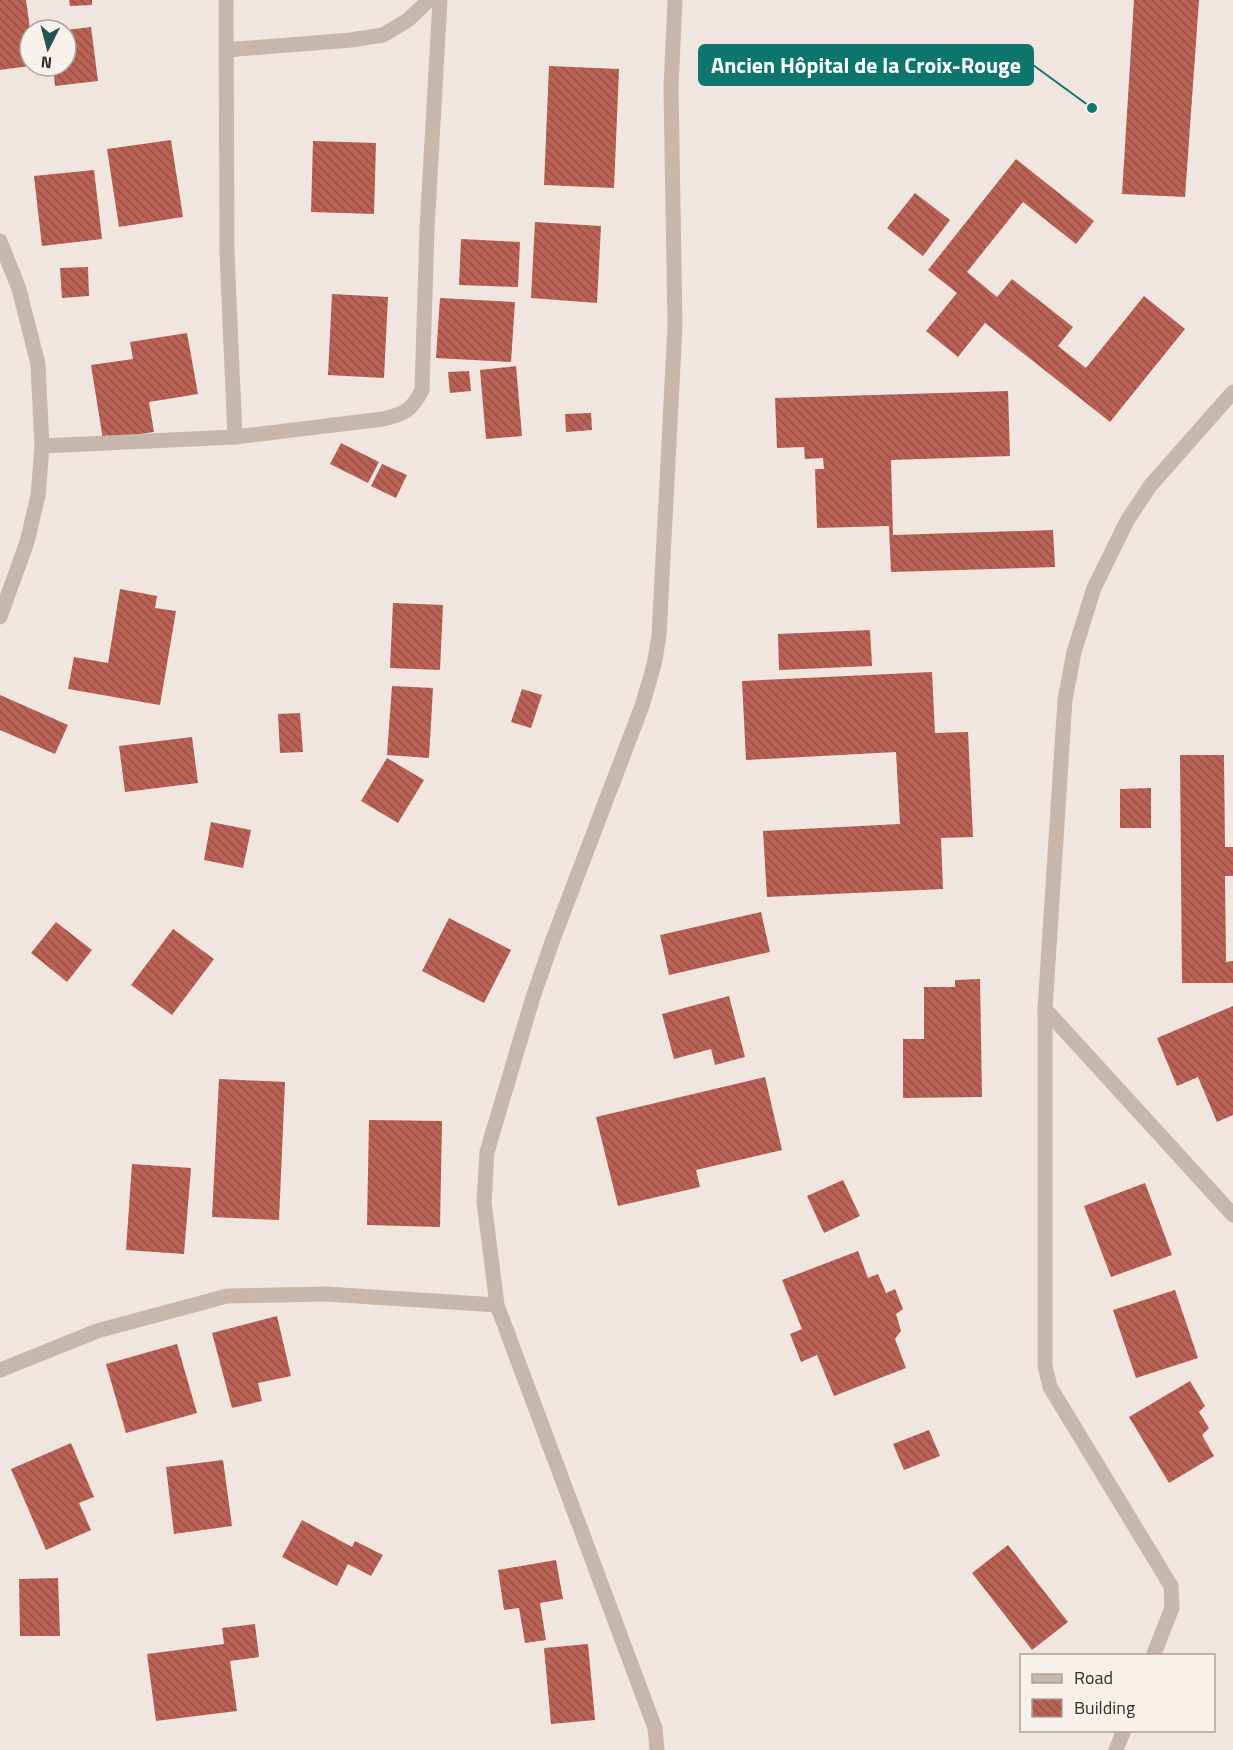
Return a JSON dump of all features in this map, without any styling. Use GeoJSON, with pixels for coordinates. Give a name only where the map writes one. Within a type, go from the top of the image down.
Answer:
{"type":"FeatureCollection","features":[{"type":"Feature","properties":{"kind":"street"},"geometry":{"type":"LineString","coordinates":[[226,0],[227,253],[235,437]]}},
{"type":"Feature","properties":{"kind":"street"},"geometry":{"type":"LineString","coordinates":[[226,50],[351,40],[383,35],[408,20],[429,0]]}},
{"type":"Feature","properties":{"kind":"street"},"geometry":{"type":"LineString","coordinates":[[42,446],[235,437],[383,419],[402,415],[416,403],[422,390],[427,229],[440,0]]}},
{"type":"Feature","properties":{"kind":"street"},"geometry":{"type":"LineString","coordinates":[[657,1750],[655,1728],[497,1305],[484,1202],[487,1152],[544,964],[642,706],[654,665],[659,636],[675,326],[670,88],[675,0]]}},
{"type":"Feature","properties":{"kind":"street"},"geometry":{"type":"LineString","coordinates":[[0,241],[19,289],[38,364],[42,446],[38,496],[27,542],[0,617]]}},
{"type":"Feature","properties":{"kind":"street"},"geometry":{"type":"LineString","coordinates":[[1154,1654],[1172,1608],[1171,1586],[1050,1387],[1045,1365],[1045,1009],[1065,700],[1074,652],[1094,588],[1127,521],[1149,486],[1233,392]]}},
{"type":"Feature","properties":{"kind":"street"},"geometry":{"type":"LineString","coordinates":[[1045,1009],[1233,1215]]}},
{"type":"Feature","properties":{"kind":"street"},"geometry":{"type":"LineString","coordinates":[[0,1370],[97,1331],[227,1296],[326,1294],[497,1305]]}},
{"type":"Feature","properties":{"kind":"street"},"geometry":{"type":"LineString","coordinates":[[1116,1750],[1124,1732]]}},
{"type":"Feature","properties":{"kind":"building"},"geometry":{"type":"Polygon","coordinates":[[[0,0],[26,0],[28,18],[18,18],[18,68],[0,70],[0,0]]]}},
{"type":"Feature","properties":{"kind":"building"},"geometry":{"type":"Polygon","coordinates":[[[69,0],[92,0],[92,5],[70,6],[69,0]]]}},
{"type":"Feature","properties":{"kind":"building"},"geometry":{"type":"Polygon","coordinates":[[[1134,0],[1199,0],[1185,197],[1122,194],[1134,0]]]}},
{"type":"Feature","properties":{"kind":"building"},"geometry":{"type":"Polygon","coordinates":[[[91,27],[98,81],[55,86],[54,78],[78,78],[78,29],[91,27]]]}},
{"type":"Feature","properties":{"kind":"building"},"geometry":{"type":"Polygon","coordinates":[[[549,66],[619,69],[614,188],[544,185],[549,66]]]}},
{"type":"Feature","properties":{"kind":"building"},"geometry":{"type":"Polygon","coordinates":[[[171,140],[183,217],[119,227],[107,149],[171,140]]]}},
{"type":"Feature","properties":{"kind":"building"},"geometry":{"type":"Polygon","coordinates":[[[313,141],[376,143],[374,214],[311,212],[313,141]]]}},
{"type":"Feature","properties":{"kind":"building"},"geometry":{"type":"Polygon","coordinates":[[[1016,159],[1094,221],[1076,244],[1023,202],[967,272],[997,297],[1012,279],[1073,327],[1058,346],[1086,368],[1144,296],[1185,329],[1110,422],[985,323],[958,357],[926,331],[957,293],[928,270],[1016,159]]]}},
{"type":"Feature","properties":{"kind":"building"},"geometry":{"type":"Polygon","coordinates":[[[94,170],[102,239],[42,246],[34,176],[94,170]]]}},
{"type":"Feature","properties":{"kind":"building"},"geometry":{"type":"Polygon","coordinates":[[[915,193],[950,220],[923,256],[887,228],[915,193]]]}},
{"type":"Feature","properties":{"kind":"building"},"geometry":{"type":"Polygon","coordinates":[[[535,222],[601,226],[597,303],[531,298],[535,222]]]}},
{"type":"Feature","properties":{"kind":"building"},"geometry":{"type":"Polygon","coordinates":[[[461,239],[520,242],[518,287],[459,285],[461,239]]]}},
{"type":"Feature","properties":{"kind":"building"},"geometry":{"type":"Polygon","coordinates":[[[88,267],[89,296],[62,298],[60,268],[88,267]]]}},
{"type":"Feature","properties":{"kind":"building"},"geometry":{"type":"Polygon","coordinates":[[[332,294],[388,297],[384,378],[328,375],[332,294]]]}},
{"type":"Feature","properties":{"kind":"building"},"geometry":{"type":"Polygon","coordinates":[[[440,298],[515,302],[511,362],[436,358],[440,298]]]}},
{"type":"Feature","properties":{"kind":"building"},"geometry":{"type":"Polygon","coordinates":[[[187,333],[198,394],[149,402],[154,432],[103,440],[91,365],[133,359],[130,342],[187,333]]]}},
{"type":"Feature","properties":{"kind":"building"},"geometry":{"type":"Polygon","coordinates":[[[516,366],[522,436],[486,439],[480,370],[516,366]]]}},
{"type":"Feature","properties":{"kind":"building"},"geometry":{"type":"Polygon","coordinates":[[[469,371],[471,391],[450,393],[448,372],[469,371]]]}},
{"type":"Feature","properties":{"kind":"building"},"geometry":{"type":"Polygon","coordinates":[[[1008,391],[1010,456],[891,460],[893,535],[1053,530],[1055,567],[891,572],[889,526],[817,528],[815,469],[824,469],[823,458],[805,459],[804,447],[777,448],[775,398],[1008,391]]]}},
{"type":"Feature","properties":{"kind":"building"},"geometry":{"type":"Polygon","coordinates":[[[591,413],[592,430],[566,432],[565,414],[591,413]]]}},
{"type":"Feature","properties":{"kind":"building"},"geometry":{"type":"Polygon","coordinates":[[[341,443],[379,462],[368,483],[330,464],[341,443]]]}},
{"type":"Feature","properties":{"kind":"building"},"geometry":{"type":"Polygon","coordinates":[[[382,464],[407,475],[396,498],[371,486],[382,464]]]}},
{"type":"Feature","properties":{"kind":"building"},"geometry":{"type":"Polygon","coordinates":[[[120,589],[157,596],[155,608],[176,611],[160,705],[68,689],[74,657],[108,663],[120,589]]]}},
{"type":"Feature","properties":{"kind":"building"},"geometry":{"type":"Polygon","coordinates":[[[393,603],[443,605],[440,670],[390,668],[393,603]]]}},
{"type":"Feature","properties":{"kind":"building"},"geometry":{"type":"Polygon","coordinates":[[[870,630],[872,666],[779,670],[778,634],[870,630]]]}},
{"type":"Feature","properties":{"kind":"building"},"geometry":{"type":"Polygon","coordinates":[[[932,672],[935,733],[968,732],[973,837],[941,838],[943,889],[767,897],[763,831],[900,824],[896,752],[746,760],[742,681],[932,672]]]}},
{"type":"Feature","properties":{"kind":"building"},"geometry":{"type":"Polygon","coordinates":[[[392,686],[433,688],[429,758],[387,755],[392,686]]]}},
{"type":"Feature","properties":{"kind":"building"},"geometry":{"type":"Polygon","coordinates":[[[522,689],[542,695],[531,728],[511,722],[522,689]]]}},
{"type":"Feature","properties":{"kind":"building"},"geometry":{"type":"Polygon","coordinates":[[[0,695],[68,725],[55,754],[0,730],[0,695]]]}},
{"type":"Feature","properties":{"kind":"building"},"geometry":{"type":"Polygon","coordinates":[[[300,713],[303,752],[280,753],[278,714],[300,713]]]}},
{"type":"Feature","properties":{"kind":"building"},"geometry":{"type":"Polygon","coordinates":[[[192,737],[198,783],[125,792],[119,746],[192,737]]]}},
{"type":"Feature","properties":{"kind":"building"},"geometry":{"type":"Polygon","coordinates":[[[1180,755],[1224,755],[1225,847],[1233,847],[1233,876],[1225,876],[1226,962],[1233,961],[1233,983],[1182,983],[1180,755]]]}},
{"type":"Feature","properties":{"kind":"building"},"geometry":{"type":"Polygon","coordinates":[[[387,758],[424,780],[398,823],[361,801],[387,758]]]}},
{"type":"Feature","properties":{"kind":"building"},"geometry":{"type":"Polygon","coordinates":[[[1151,788],[1151,828],[1120,828],[1120,789],[1151,788]]]}},
{"type":"Feature","properties":{"kind":"building"},"geometry":{"type":"Polygon","coordinates":[[[211,822],[251,830],[243,868],[204,860],[211,822]]]}},
{"type":"Feature","properties":{"kind":"building"},"geometry":{"type":"Polygon","coordinates":[[[761,912],[770,952],[669,975],[660,935],[761,912]]]}},
{"type":"Feature","properties":{"kind":"building"},"geometry":{"type":"Polygon","coordinates":[[[449,918],[511,950],[484,1003],[422,971],[449,918]]]}},
{"type":"Feature","properties":{"kind":"building"},"geometry":{"type":"Polygon","coordinates":[[[56,922],[92,950],[67,982],[31,953],[56,922]]]}},
{"type":"Feature","properties":{"kind":"building"},"geometry":{"type":"Polygon","coordinates":[[[173,929],[214,959],[172,1015],[131,985],[173,929]]]}},
{"type":"Feature","properties":{"kind":"building"},"geometry":{"type":"Polygon","coordinates":[[[980,979],[982,1097],[903,1098],[903,1039],[924,1039],[924,987],[955,987],[955,980],[980,979]]]}},
{"type":"Feature","properties":{"kind":"building"},"geometry":{"type":"Polygon","coordinates":[[[729,996],[745,1057],[715,1065],[711,1049],[674,1059],[662,1014],[729,996]]]}},
{"type":"Feature","properties":{"kind":"building"},"geometry":{"type":"Polygon","coordinates":[[[1233,1006],[1233,1115],[1217,1122],[1198,1077],[1177,1086],[1157,1038],[1233,1006]]]}},
{"type":"Feature","properties":{"kind":"building"},"geometry":{"type":"Polygon","coordinates":[[[765,1077],[782,1150],[696,1170],[700,1187],[618,1206],[596,1117],[765,1077]]]}},
{"type":"Feature","properties":{"kind":"building"},"geometry":{"type":"Polygon","coordinates":[[[219,1079],[285,1082],[279,1220],[212,1217],[219,1079]]]}},
{"type":"Feature","properties":{"kind":"building"},"geometry":{"type":"Polygon","coordinates":[[[369,1120],[442,1121],[440,1227],[367,1225],[369,1120]]]}},
{"type":"Feature","properties":{"kind":"building"},"geometry":{"type":"Polygon","coordinates":[[[132,1164],[191,1168],[184,1254],[126,1250],[132,1164]]]}},
{"type":"Feature","properties":{"kind":"building"},"geometry":{"type":"Polygon","coordinates":[[[843,1180],[860,1216],[824,1233],[807,1196],[843,1180]]]}},
{"type":"Feature","properties":{"kind":"building"},"geometry":{"type":"Polygon","coordinates":[[[1145,1183],[1172,1255],[1111,1277],[1084,1206],[1145,1183]]]}},
{"type":"Feature","properties":{"kind":"building"},"geometry":{"type":"Polygon","coordinates":[[[858,1251],[868,1278],[878,1274],[886,1293],[895,1289],[903,1309],[896,1314],[901,1331],[895,1339],[906,1368],[834,1396],[817,1355],[801,1362],[790,1334],[802,1329],[782,1280],[858,1251]]]}},
{"type":"Feature","properties":{"kind":"building"},"geometry":{"type":"Polygon","coordinates":[[[1175,1290],[1198,1358],[1136,1378],[1113,1310],[1175,1290]]]}},
{"type":"Feature","properties":{"kind":"building"},"geometry":{"type":"Polygon","coordinates":[[[277,1316],[291,1376],[258,1383],[262,1401],[232,1408],[212,1333],[277,1316]]]}},
{"type":"Feature","properties":{"kind":"building"},"geometry":{"type":"Polygon","coordinates":[[[177,1344],[197,1413],[126,1433],[106,1364],[177,1344]]]}},
{"type":"Feature","properties":{"kind":"building"},"geometry":{"type":"Polygon","coordinates":[[[1190,1381],[1205,1406],[1199,1412],[1209,1428],[1202,1435],[1214,1456],[1169,1483],[1129,1417],[1190,1381]]]}},
{"type":"Feature","properties":{"kind":"building"},"geometry":{"type":"Polygon","coordinates":[[[929,1430],[940,1456],[904,1470],[893,1444],[929,1430]]]}},
{"type":"Feature","properties":{"kind":"building"},"geometry":{"type":"Polygon","coordinates":[[[71,1443],[94,1497],[79,1503],[91,1530],[46,1550],[11,1469],[71,1443]]]}},
{"type":"Feature","properties":{"kind":"building"},"geometry":{"type":"Polygon","coordinates":[[[223,1460],[232,1526],[174,1534],[166,1467],[223,1460]]]}},
{"type":"Feature","properties":{"kind":"building"},"geometry":{"type":"Polygon","coordinates":[[[302,1520],[352,1547],[355,1541],[383,1555],[371,1576],[348,1564],[337,1586],[282,1557],[302,1520]]]}},
{"type":"Feature","properties":{"kind":"building"},"geometry":{"type":"Polygon","coordinates":[[[1008,1545],[1068,1622],[1032,1650],[972,1573],[1008,1545]]]}},
{"type":"Feature","properties":{"kind":"building"},"geometry":{"type":"Polygon","coordinates":[[[556,1560],[563,1599],[540,1603],[546,1640],[525,1643],[519,1608],[504,1610],[498,1570],[556,1560]]]}},
{"type":"Feature","properties":{"kind":"building"},"geometry":{"type":"Polygon","coordinates":[[[58,1578],[60,1636],[20,1636],[19,1579],[58,1578]]]}},
{"type":"Feature","properties":{"kind":"building"},"geometry":{"type":"Polygon","coordinates":[[[255,1624],[259,1657],[230,1661],[237,1711],[156,1721],[147,1654],[224,1644],[222,1628],[255,1624]]]}},
{"type":"Feature","properties":{"kind":"building"},"geometry":{"type":"Polygon","coordinates":[[[588,1644],[595,1720],[551,1724],[544,1648],[588,1644]]]}},
{"type":"Feature","properties":{"kind":"place","name":"Ancien Hôpital de la Croix-Rouge"},"geometry":{"type":"Point","coordinates":[1092,108]}}]}
